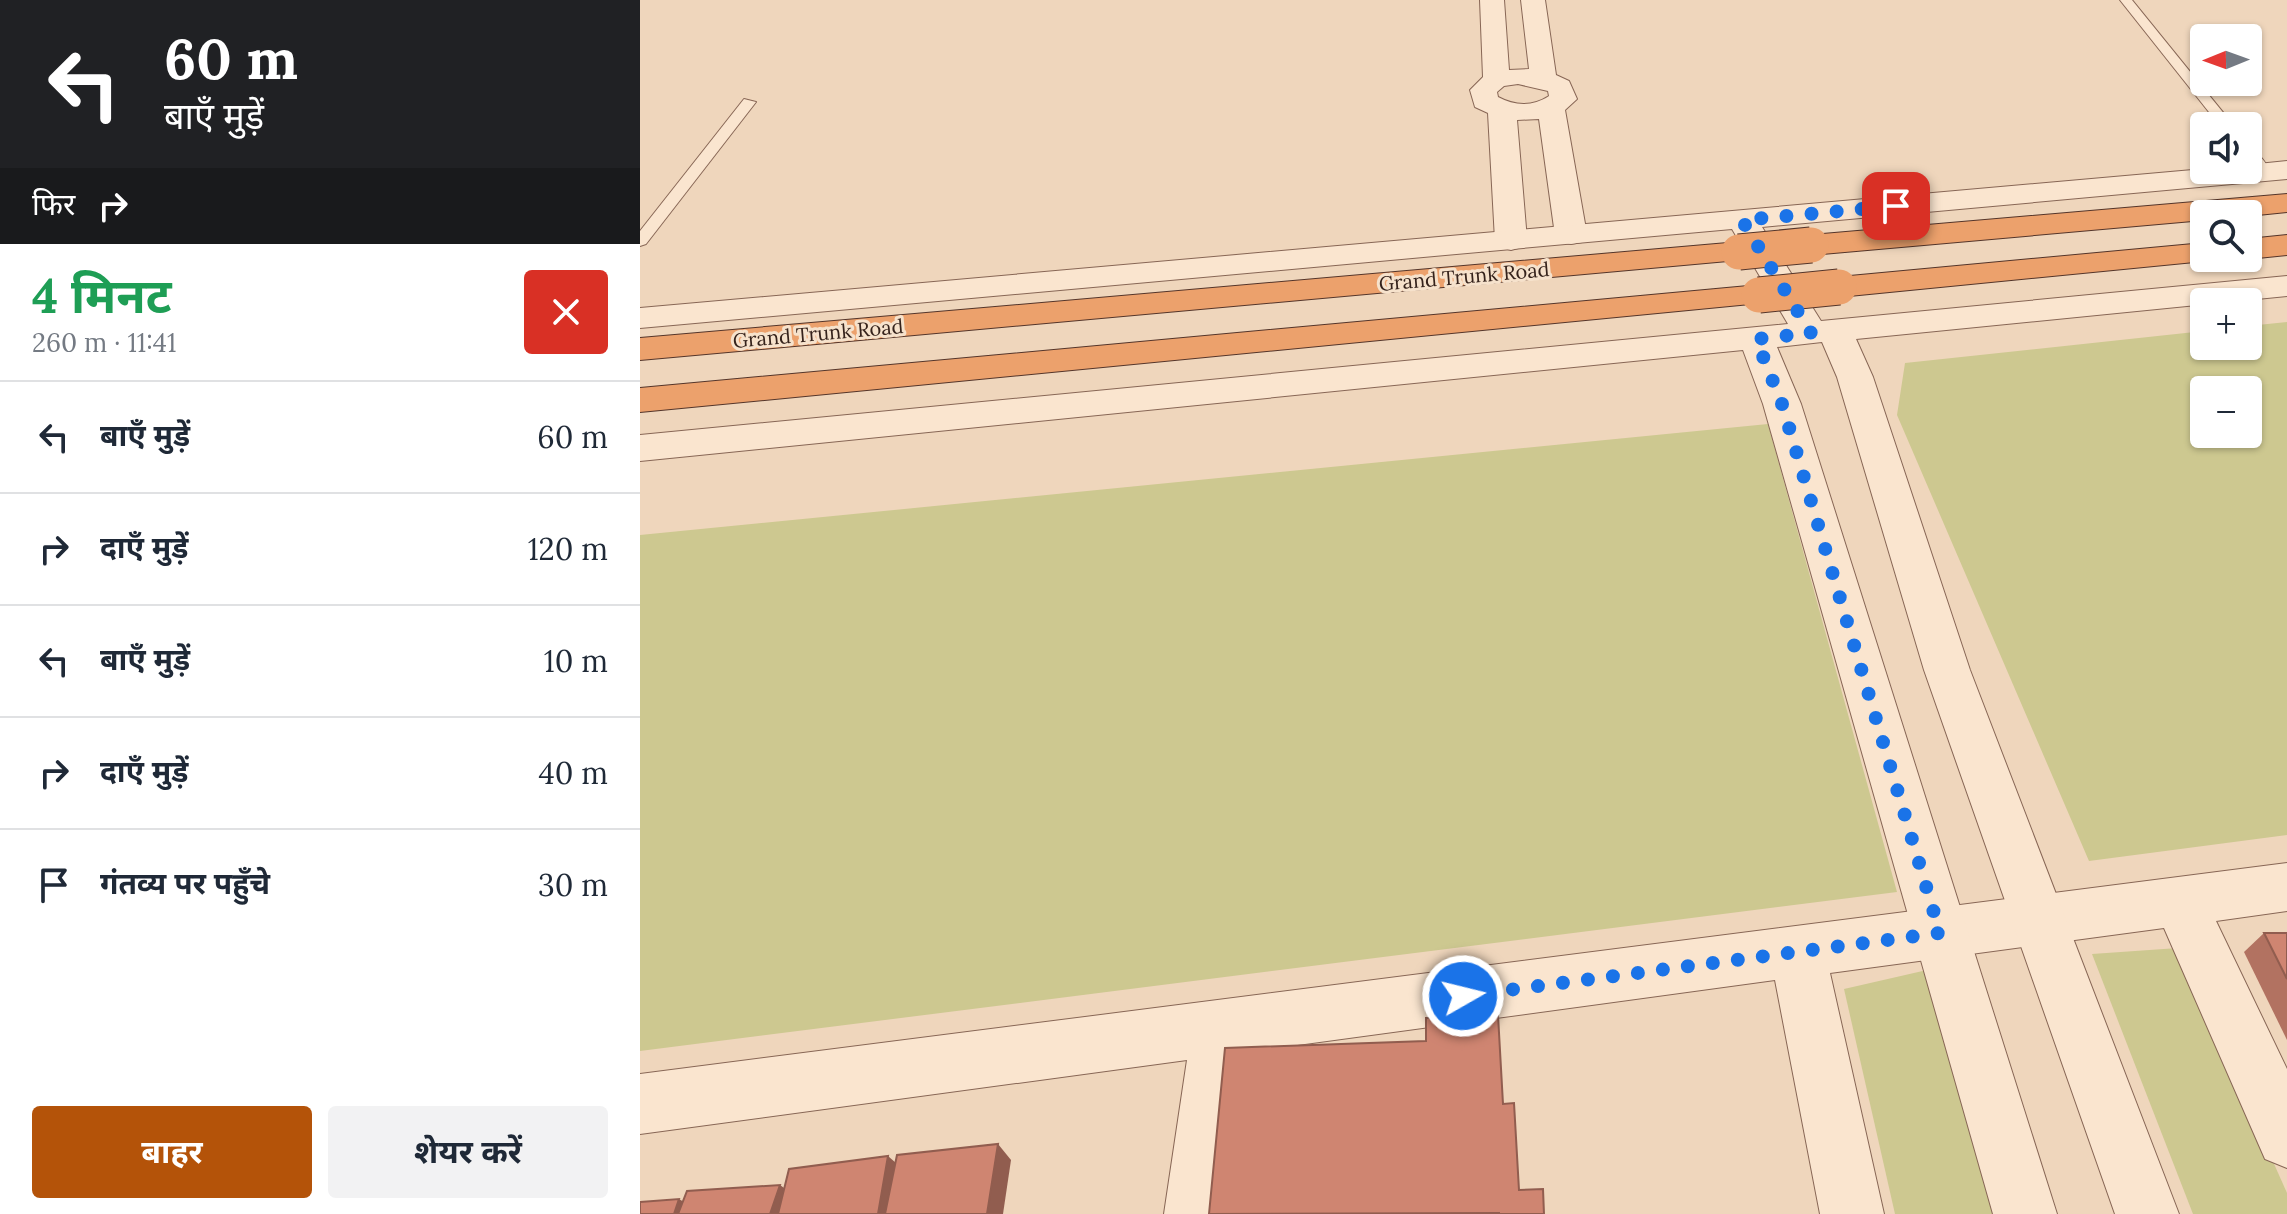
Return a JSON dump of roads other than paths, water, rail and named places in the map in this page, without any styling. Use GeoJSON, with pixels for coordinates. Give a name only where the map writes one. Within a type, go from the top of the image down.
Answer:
{"type":"FeatureCollection","features":[{"type":"Feature","properties":{"kind":"highway","name":"Grand Trunk Road"},"geometry":{"type":"LineString","coordinates":[[640,349],[1741,236],[1811,245],[2287,203]]}},
{"type":"Feature","properties":{"kind":"highway"},"geometry":{"type":"LineString","coordinates":[[2262,248],[2287,245]]}},
{"type":"Feature","properties":{"kind":"highway","name":"Grand Trunk Road"},"geometry":{"type":"LineString","coordinates":[[640,400],[1758,317],[1828,317],[2190,255]]}},
{"type":"Feature","properties":{"kind":"street"},"geometry":{"type":"LineString","coordinates":[[1492,0],[1496,80]]}},
{"type":"Feature","properties":{"kind":"street"},"geometry":{"type":"LineString","coordinates":[[1533,0],[1543,79]]}},
{"type":"Feature","properties":{"kind":"street"},"geometry":{"type":"LineString","coordinates":[[1518,76],[1543,79],[1560,87],[1563,99],[1551,109],[1527,113],[1502,111],[1485,101],[1483,90],[1496,80],[1518,76]]}},
{"type":"Feature","properties":{"kind":"street"},"geometry":{"type":"LineString","coordinates":[[1551,109],[1571,235]]}},
{"type":"Feature","properties":{"kind":"street"},"geometry":{"type":"LineString","coordinates":[[1502,111],[1511,240]]}},
{"type":"Feature","properties":{"kind":"street"},"geometry":{"type":"LineString","coordinates":[[640,318],[1571,235],[1741,236],[2266,165]]}},
{"type":"Feature","properties":{"kind":"street"},"geometry":{"type":"LineString","coordinates":[[1741,236],[1828,317],[1855,377],[1947,670],[2147,1214]]}},
{"type":"Feature","properties":{"kind":"street"},"geometry":{"type":"LineString","coordinates":[[640,448],[1684,346],[1758,317],[1828,317],[1898,325],[2287,286]]}},
{"type":"Feature","properties":{"kind":"street"},"geometry":{"type":"LineString","coordinates":[[1758,317],[2025,1214]]}},
{"type":"Feature","properties":{"kind":"street"},"geometry":{"type":"LineString","coordinates":[[1855,377],[1870,348],[1898,325]]}},
{"type":"Feature","properties":{"kind":"street"},"geometry":{"type":"LineString","coordinates":[[1684,346],[1720,358],[1742,370],[1782,404]]}},
{"type":"Feature","properties":{"kind":"street"},"geometry":{"type":"LineString","coordinates":[[640,1104],[2287,887]]}},
{"type":"Feature","properties":{"kind":"street"},"geometry":{"type":"LineString","coordinates":[[2180,902],[2287,1137]]}},
{"type":"Feature","properties":{"kind":"street"},"geometry":{"type":"LineString","coordinates":[[1797,952],[1852,1214]]}},
{"type":"Feature","properties":{"kind":"street"},"geometry":{"type":"LineString","coordinates":[[1196,1214],[1221,1028]]}},
{"type":"Feature","properties":{"kind":"lane"},"geometry":{"type":"LineString","coordinates":[[2126,0],[2216,112]]}},
{"type":"Feature","properties":{"kind":"lane"},"geometry":{"type":"LineString","coordinates":[[640,241],[749,102]]}}]}
